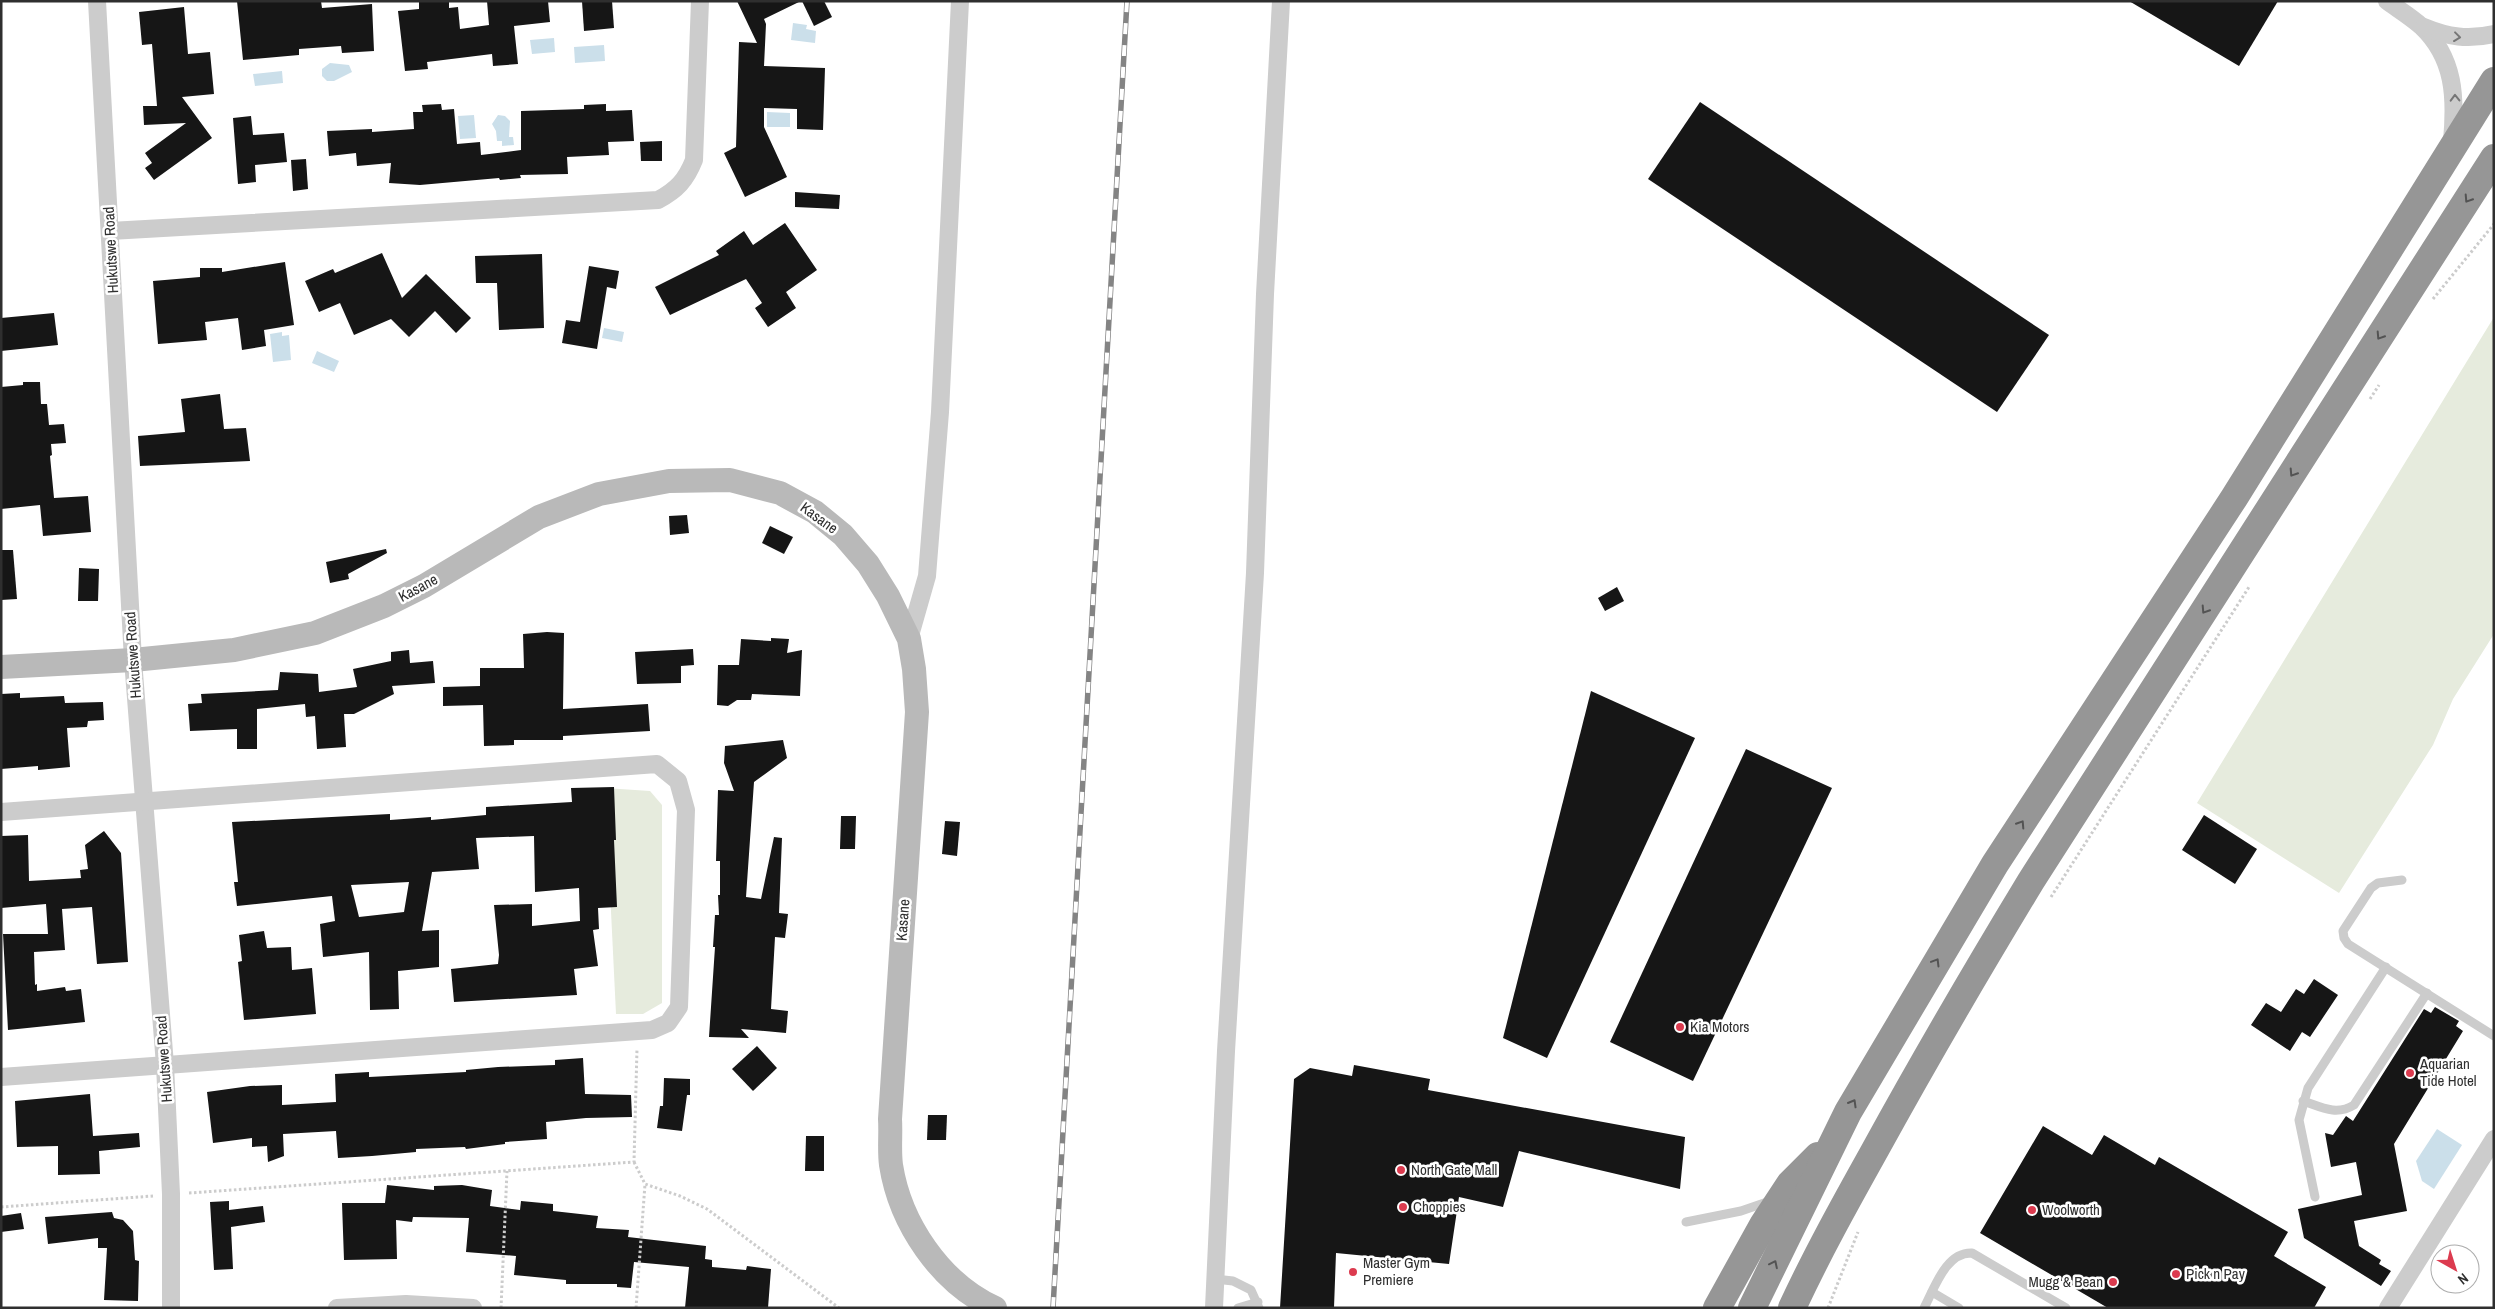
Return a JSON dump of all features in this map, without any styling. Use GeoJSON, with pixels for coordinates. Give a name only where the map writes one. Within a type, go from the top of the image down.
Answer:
{"type":"FeatureCollection","features":[{"type":"Feature","properties":{"kind":"highway"},"geometry":{"type":"LineString","coordinates":[[1752,1308],[1848,1112],[1995,864],[2234,498],[2494,81]]}},
{"type":"Feature","properties":{"kind":"highway"},"geometry":{"type":"LineString","coordinates":[[1792,1308],[1815,1258],[1958,1002],[2031,881],[2494,158]]}},
{"type":"Feature","properties":{"kind":"highway"},"geometry":{"type":"LineString","coordinates":[[1717,1308],[1763,1225],[1790,1184],[1835,1139]]}},
{"type":"Feature","properties":{"kind":"highway"},"geometry":{"type":"LineString","coordinates":[[1804,1308],[1815,1258]]}},
{"type":"Feature","properties":{"kind":"street","name":"Hukutswe Road"},"geometry":{"type":"LineString","coordinates":[[97,1],[133,660],[165,1065],[171,1194],[171,1308]]}},
{"type":"Feature","properties":{"kind":"street"},"geometry":{"type":"LineString","coordinates":[[110,231],[658,200],[673,192],[686,179],[694,160],[700,1]]}},
{"type":"Feature","properties":{"kind":"street"},"geometry":{"type":"LineString","coordinates":[[909,639],[927,576],[940,412],[960,1]]}},
{"type":"Feature","properties":{"kind":"street"},"geometry":{"type":"LineString","coordinates":[[1214,1308],[1226,1051],[1255,573],[1265,294],[1281,1]]}},
{"type":"Feature","properties":{"kind":"street"},"geometry":{"type":"LineString","coordinates":[[2387,1],[2421,26],[2437,44],[2448,66],[2454,89],[2452,147]]}},
{"type":"Feature","properties":{"kind":"street"},"geometry":{"type":"LineString","coordinates":[[2421,26],[2444,35],[2469,38],[2494,34]]}},
{"type":"Feature","properties":{"kind":"street","name":"Kasane"},"geometry":{"type":"LineString","coordinates":[[1,667],[133,660],[234,650],[315,632],[384,606],[424,586],[538,517],[600,494],[669,481],[730,480],[780,492],[815,512],[843,535],[868,564],[888,596],[909,639],[914,669],[916,712],[890,1119],[891,1164],[899,1195],[910,1222],[927,1251],[946,1274],[965,1290],[995,1308]]}},
{"type":"Feature","properties":{"kind":"street"},"geometry":{"type":"LineString","coordinates":[[1,812],[144,800],[657,764],[678,781],[686,810],[680,1007],[668,1023],[652,1030],[1,1077]]}},
{"type":"Feature","properties":{"kind":"street"},"geometry":{"type":"LineString","coordinates":[[2388,1308],[2494,1139]]}},
{"type":"Feature","properties":{"kind":"street"},"geometry":{"type":"LineString","coordinates":[[337,1308],[406,1304],[473,1308]]}},
{"type":"Feature","properties":{"kind":"lane"},"geometry":{"type":"LineString","coordinates":[[2402,880],[2378,883],[2371,888],[2343,931],[2344,938],[2348,944],[2494,1036]]}},
{"type":"Feature","properties":{"kind":"lane"},"geometry":{"type":"LineString","coordinates":[[2315,1197],[2299,1120],[2303,1101],[2308,1088],[2386,967]]}},
{"type":"Feature","properties":{"kind":"lane"},"geometry":{"type":"LineString","coordinates":[[2303,1101],[2337,1112],[2354,1105],[2427,993]]}},
{"type":"Feature","properties":{"kind":"lane"},"geometry":{"type":"LineString","coordinates":[[1686,1222],[1741,1211],[1782,1197]]}},
{"type":"Feature","properties":{"kind":"lane"},"geometry":{"type":"LineString","coordinates":[[1924,1308],[1951,1259],[1962,1252],[1972,1253],[2066,1308]]}},
{"type":"Feature","properties":{"kind":"lane"},"geometry":{"type":"LineString","coordinates":[[1215,1280],[1233,1281],[1252,1290],[1258,1305],[1238,1308]]}},
{"type":"Feature","properties":{"kind":"lane"},"geometry":{"type":"LineString","coordinates":[[1932,1292],[1959,1308]]}},
{"type":"Feature","properties":{"kind":"path"},"geometry":{"type":"LineString","coordinates":[[2430,304],[2494,224]]}},
{"type":"Feature","properties":{"kind":"path"},"geometry":{"type":"LineString","coordinates":[[2368,401],[2384,377]]}},
{"type":"Feature","properties":{"kind":"path"},"geometry":{"type":"LineString","coordinates":[[2048,901],[2251,584]]}},
{"type":"Feature","properties":{"kind":"path"},"geometry":{"type":"LineString","coordinates":[[636,1308],[645,1184],[634,1162],[637,1031]]}},
{"type":"Feature","properties":{"kind":"path"},"geometry":{"type":"LineString","coordinates":[[1,1208],[171,1194],[634,1162]]}},
{"type":"Feature","properties":{"kind":"path"},"geometry":{"type":"LineString","coordinates":[[501,1308],[507,1171]]}},
{"type":"Feature","properties":{"kind":"path"},"geometry":{"type":"LineString","coordinates":[[645,1184],[680,1196],[707,1209],[839,1308]]}},
{"type":"Feature","properties":{"kind":"path"},"geometry":{"type":"LineString","coordinates":[[1828,1308],[1859,1230]]}},
{"type":"Feature","properties":{"kind":"shaded area"},"geometry":{"type":"Polygon","coordinates":[[[2494,317],[2494,634],[2453,699],[2433,745],[2339,893],[2197,803],[2494,317]]]}},
{"type":"Feature","properties":{"kind":"shaded area"},"geometry":{"type":"Polygon","coordinates":[[[605,788],[650,791],[662,805],[662,1003],[643,1014],[616,1014],[605,788]]]}},
{"type":"Feature","properties":{"kind":"water"},"geometry":{"type":"Polygon","coordinates":[[[793,23],[807,25],[806,29],[816,31],[815,43],[791,40],[793,23]]]}},
{"type":"Feature","properties":{"kind":"water"},"geometry":{"type":"Polygon","coordinates":[[[554,38],[555,52],[532,54],[530,40],[554,38]]]}},
{"type":"Feature","properties":{"kind":"water"},"geometry":{"type":"Polygon","coordinates":[[[604,45],[605,61],[575,63],[574,47],[604,45]]]}},
{"type":"Feature","properties":{"kind":"water"},"geometry":{"type":"Polygon","coordinates":[[[330,63],[349,65],[352,72],[334,81],[327,81],[322,76],[322,69],[330,63]]]}},
{"type":"Feature","properties":{"kind":"water"},"geometry":{"type":"Polygon","coordinates":[[[282,71],[283,83],[255,86],[253,74],[282,71]]]}},
{"type":"Feature","properties":{"kind":"water"},"geometry":{"type":"Polygon","coordinates":[[[767,112],[790,113],[790,127],[767,127],[767,112]]]}},
{"type":"Feature","properties":{"kind":"water"},"geometry":{"type":"Polygon","coordinates":[[[474,115],[476,138],[460,139],[458,116],[474,115]]]}},
{"type":"Feature","properties":{"kind":"water"},"geometry":{"type":"Polygon","coordinates":[[[498,115],[505,116],[510,121],[509,137],[513,137],[514,145],[502,146],[502,141],[497,141],[496,131],[492,124],[498,115]]]}},
{"type":"Feature","properties":{"kind":"water"},"geometry":{"type":"Polygon","coordinates":[[[604,328],[624,332],[622,342],[602,338],[604,328]]]}},
{"type":"Feature","properties":{"kind":"water"},"geometry":{"type":"Polygon","coordinates":[[[282,332],[282,336],[289,335],[291,360],[273,362],[270,334],[282,332]]]}},
{"type":"Feature","properties":{"kind":"water"},"geometry":{"type":"Polygon","coordinates":[[[317,351],[339,361],[334,372],[312,363],[317,351]]]}},
{"type":"Feature","properties":{"kind":"water"},"geometry":{"type":"Polygon","coordinates":[[[2437,1129],[2462,1145],[2434,1189],[2422,1181],[2416,1161],[2437,1129]]]}},
{"type":"Feature","properties":{"kind":"building"},"geometry":{"type":"Polygon","coordinates":[[[237,1],[321,1],[322,8],[372,4],[374,51],[342,53],[341,46],[299,49],[299,55],[243,60],[237,1]]]}},
{"type":"Feature","properties":{"kind":"building"},"geometry":{"type":"Polygon","coordinates":[[[419,1],[449,1],[449,8],[458,7],[460,29],[489,25],[487,1],[548,1],[550,22],[514,26],[518,64],[493,66],[492,54],[427,62],[428,69],[405,71],[398,11],[419,9],[419,1]]]}},
{"type":"Feature","properties":{"kind":"building"},"geometry":{"type":"Polygon","coordinates":[[[582,1],[612,1],[614,28],[584,31],[582,1]]]}},
{"type":"Feature","properties":{"kind":"building"},"geometry":{"type":"Polygon","coordinates":[[[737,1],[801,1],[764,19],[766,24],[764,66],[825,68],[823,130],[797,129],[797,109],[764,108],[764,127],[787,177],[745,197],[724,153],[736,147],[739,42],[757,43],[737,1]]]}},
{"type":"Feature","properties":{"kind":"building"},"geometry":{"type":"Polygon","coordinates":[[[802,1],[824,1],[832,17],[814,26],[802,1]]]}},
{"type":"Feature","properties":{"kind":"building"},"geometry":{"type":"Polygon","coordinates":[[[2129,1],[2278,1],[2239,66],[2129,1]]]}},
{"type":"Feature","properties":{"kind":"building"},"geometry":{"type":"Polygon","coordinates":[[[184,7],[188,54],[210,52],[214,94],[182,97],[212,138],[154,180],[145,168],[152,163],[145,153],[186,123],[144,125],[143,106],[157,106],[152,44],[142,45],[139,12],[184,7]]]}},
{"type":"Feature","properties":{"kind":"building"},"geometry":{"type":"Polygon","coordinates":[[[1700,102],[2049,335],[1997,412],[1648,179],[1700,102]]]}},
{"type":"Feature","properties":{"kind":"building"},"geometry":{"type":"Polygon","coordinates":[[[441,104],[442,110],[454,109],[457,144],[480,142],[481,155],[521,150],[521,111],[584,109],[584,105],[606,104],[606,111],[632,110],[634,141],[608,142],[609,155],[567,157],[568,174],[520,175],[521,178],[500,180],[499,178],[420,185],[389,183],[391,163],[357,166],[356,153],[329,156],[327,131],[372,129],[372,132],[414,129],[413,112],[423,112],[422,105],[441,104]]]}},
{"type":"Feature","properties":{"kind":"building"},"geometry":{"type":"Polygon","coordinates":[[[251,116],[253,135],[284,133],[287,162],[255,165],[256,182],[238,184],[233,118],[251,116]]]}},
{"type":"Feature","properties":{"kind":"building"},"geometry":{"type":"Polygon","coordinates":[[[662,141],[662,161],[641,161],[640,142],[662,141]]]}},
{"type":"Feature","properties":{"kind":"building"},"geometry":{"type":"Polygon","coordinates":[[[306,159],[308,189],[293,191],[291,160],[306,159]]]}},
{"type":"Feature","properties":{"kind":"building"},"geometry":{"type":"Polygon","coordinates":[[[795,192],[840,195],[839,209],[795,207],[795,192]]]}},
{"type":"Feature","properties":{"kind":"building"},"geometry":{"type":"Polygon","coordinates":[[[785,223],[817,270],[786,292],[796,308],[768,327],[755,308],[762,303],[746,279],[670,315],[655,287],[719,255],[716,251],[744,231],[753,245],[785,223]]]}},
{"type":"Feature","properties":{"kind":"building"},"geometry":{"type":"Polygon","coordinates":[[[382,253],[402,298],[426,274],[471,318],[456,333],[435,311],[409,337],[391,319],[354,335],[340,303],[319,312],[305,281],[333,269],[335,273],[382,253]]]}},
{"type":"Feature","properties":{"kind":"building"},"geometry":{"type":"Polygon","coordinates":[[[542,254],[544,328],[499,330],[497,283],[476,283],[475,256],[542,254]]]}},
{"type":"Feature","properties":{"kind":"building"},"geometry":{"type":"Polygon","coordinates":[[[285,262],[294,325],[264,330],[266,346],[242,350],[238,318],[205,322],[207,340],[158,344],[153,281],[200,277],[200,268],[222,268],[222,272],[285,262]]]}},
{"type":"Feature","properties":{"kind":"building"},"geometry":{"type":"Polygon","coordinates":[[[589,266],[619,271],[616,289],[607,287],[597,349],[562,343],[566,320],[580,322],[589,266]]]}},
{"type":"Feature","properties":{"kind":"building"},"geometry":{"type":"Polygon","coordinates":[[[54,313],[58,345],[1,351],[1,318],[54,313]]]}},
{"type":"Feature","properties":{"kind":"building"},"geometry":{"type":"Polygon","coordinates":[[[23,382],[40,382],[41,404],[47,404],[49,425],[64,424],[66,443],[51,444],[52,455],[50,456],[54,498],[88,496],[91,532],[43,536],[40,505],[1,509],[1,387],[23,385],[23,382]]]}},
{"type":"Feature","properties":{"kind":"building"},"geometry":{"type":"Polygon","coordinates":[[[220,394],[224,429],[246,428],[250,461],[140,466],[138,436],[185,432],[181,399],[220,394]]]}},
{"type":"Feature","properties":{"kind":"building"},"geometry":{"type":"Polygon","coordinates":[[[687,515],[689,533],[670,535],[669,516],[687,515]]]}},
{"type":"Feature","properties":{"kind":"building"},"geometry":{"type":"Polygon","coordinates":[[[770,526],[793,537],[784,554],[762,543],[770,526]]]}},
{"type":"Feature","properties":{"kind":"building"},"geometry":{"type":"Polygon","coordinates":[[[386,549],[387,553],[348,574],[349,579],[330,583],[326,562],[386,549]]]}},
{"type":"Feature","properties":{"kind":"building"},"geometry":{"type":"Polygon","coordinates":[[[1,550],[13,550],[17,599],[1,600],[1,550]]]}},
{"type":"Feature","properties":{"kind":"building"},"geometry":{"type":"Polygon","coordinates":[[[79,568],[99,569],[98,601],[78,601],[79,568]]]}},
{"type":"Feature","properties":{"kind":"building"},"geometry":{"type":"Polygon","coordinates":[[[1617,587],[1624,601],[1605,611],[1598,598],[1617,587]]]}},
{"type":"Feature","properties":{"kind":"building"},"geometry":{"type":"Polygon","coordinates":[[[564,633],[563,709],[648,704],[650,731],[563,736],[563,740],[514,740],[514,745],[484,746],[483,705],[443,706],[443,687],[480,686],[480,668],[524,668],[523,634],[564,633]]]}},
{"type":"Feature","properties":{"kind":"building"},"geometry":{"type":"Polygon","coordinates":[[[771,638],[789,639],[787,653],[802,650],[800,696],[752,694],[751,700],[737,700],[728,706],[717,705],[718,665],[739,665],[741,639],[771,641],[771,638]]]}},
{"type":"Feature","properties":{"kind":"building"},"geometry":{"type":"Polygon","coordinates":[[[693,649],[694,665],[681,666],[681,683],[637,684],[635,652],[693,649]]]}},
{"type":"Feature","properties":{"kind":"building"},"geometry":{"type":"Polygon","coordinates":[[[409,650],[410,663],[433,661],[435,683],[392,686],[394,694],[354,714],[344,714],[346,747],[317,749],[315,716],[306,717],[305,704],[257,709],[257,749],[237,749],[237,729],[190,731],[188,704],[202,703],[201,694],[278,690],[280,672],[318,674],[319,692],[357,687],[353,669],[391,661],[391,652],[409,650]]]}},
{"type":"Feature","properties":{"kind":"building"},"geometry":{"type":"Polygon","coordinates":[[[1591,691],[1695,738],[1547,1058],[1503,1038],[1591,691]]]}},
{"type":"Feature","properties":{"kind":"building"},"geometry":{"type":"Polygon","coordinates":[[[20,693],[20,698],[64,696],[65,703],[103,702],[104,720],[88,721],[87,727],[67,728],[70,767],[38,770],[38,766],[1,769],[1,694],[20,693]]]}},
{"type":"Feature","properties":{"kind":"building"},"geometry":{"type":"Polygon","coordinates":[[[783,740],[787,758],[754,782],[746,897],[761,899],[774,837],[782,838],[779,913],[788,914],[785,938],[775,937],[771,1009],[788,1011],[786,1033],[741,1029],[749,1038],[709,1037],[715,947],[713,947],[715,915],[719,915],[718,895],[720,895],[720,861],[716,861],[718,790],[734,791],[724,763],[725,746],[783,740]]]}},
{"type":"Feature","properties":{"kind":"building"},"geometry":{"type":"Polygon","coordinates":[[[1746,749],[1832,788],[1693,1081],[1610,1042],[1746,749]]]}},
{"type":"Feature","properties":{"kind":"building"},"geometry":{"type":"Polygon","coordinates":[[[614,787],[616,840],[614,840],[617,907],[598,908],[599,929],[593,930],[598,966],[574,969],[577,995],[454,1002],[451,969],[498,964],[499,955],[494,905],[532,904],[532,926],[580,921],[579,888],[535,892],[534,836],[476,838],[479,869],[432,872],[422,931],[439,930],[439,967],[398,971],[399,1009],[370,1010],[369,952],[323,957],[320,924],[335,921],[332,896],[237,906],[234,882],[238,882],[232,822],[390,814],[390,820],[431,817],[431,820],[486,815],[486,807],[572,802],[571,788],[614,787]],[[409,882],[351,885],[359,917],[404,912],[409,882]]]}},
{"type":"Feature","properties":{"kind":"building"},"geometry":{"type":"Polygon","coordinates":[[[2204,815],[2257,849],[2235,884],[2182,850],[2204,815]]]}},
{"type":"Feature","properties":{"kind":"building"},"geometry":{"type":"Polygon","coordinates":[[[841,816],[856,816],[855,849],[840,849],[841,816]]]}},
{"type":"Feature","properties":{"kind":"building"},"geometry":{"type":"Polygon","coordinates":[[[945,821],[960,822],[957,856],[942,854],[945,821]]]}},
{"type":"Feature","properties":{"kind":"building"},"geometry":{"type":"Polygon","coordinates":[[[104,831],[121,853],[128,962],[97,964],[92,907],[62,909],[65,950],[34,952],[35,985],[37,984],[37,991],[65,987],[66,991],[81,989],[85,1022],[8,1030],[3,934],[48,934],[46,904],[1,908],[1,836],[28,835],[29,881],[81,878],[80,870],[88,869],[85,845],[104,831]]]}},
{"type":"Feature","properties":{"kind":"building"},"geometry":{"type":"Polygon","coordinates":[[[264,931],[267,948],[291,947],[292,970],[312,968],[316,1014],[244,1020],[238,962],[242,961],[239,935],[264,931]]]}},
{"type":"Feature","properties":{"kind":"building"},"geometry":{"type":"Polygon","coordinates":[[[2314,979],[2338,995],[2310,1037],[2302,1032],[2290,1051],[2251,1025],[2266,1003],[2281,1012],[2296,989],[2304,994],[2314,979]]]}},
{"type":"Feature","properties":{"kind":"building","name":"Aquarian Tide Hotel"},"geometry":{"type":"Polygon","coordinates":[[[2435,1007],[2459,1021],[2456,1026],[2463,1031],[2394,1144],[2407,1211],[2354,1221],[2359,1246],[2381,1260],[2379,1264],[2391,1271],[2381,1286],[2304,1238],[2298,1209],[2362,1195],[2356,1162],[2331,1167],[2325,1133],[2333,1135],[2346,1116],[2353,1121],[2424,1009],[2431,1013],[2435,1007]]]}},
{"type":"Feature","properties":{"kind":"building"},"geometry":{"type":"Polygon","coordinates":[[[757,1046],[777,1068],[753,1091],[732,1069],[757,1046]]]}},
{"type":"Feature","properties":{"kind":"building"},"geometry":{"type":"Polygon","coordinates":[[[583,1058],[585,1094],[631,1095],[632,1117],[586,1118],[546,1122],[547,1139],[505,1142],[505,1144],[466,1149],[465,1147],[416,1149],[416,1152],[372,1156],[338,1158],[336,1131],[283,1134],[284,1156],[268,1162],[267,1146],[252,1147],[252,1138],[213,1143],[207,1092],[250,1086],[282,1085],[282,1105],[336,1102],[335,1074],[369,1072],[369,1077],[466,1072],[466,1070],[498,1067],[555,1065],[555,1060],[583,1058]]]}},
{"type":"Feature","properties":{"kind":"building","name":"North Gate Mall"},"geometry":{"type":"Polygon","coordinates":[[[1354,1065],[1430,1079],[1428,1090],[1685,1137],[1680,1189],[1519,1151],[1503,1207],[1459,1197],[1449,1264],[1336,1253],[1334,1308],[1280,1308],[1294,1079],[1310,1068],[1352,1076],[1354,1065]]]}},
{"type":"Feature","properties":{"kind":"building"},"geometry":{"type":"Polygon","coordinates":[[[664,1078],[690,1079],[690,1095],[687,1095],[682,1131],[657,1128],[660,1106],[663,1106],[664,1078]]]}},
{"type":"Feature","properties":{"kind":"building"},"geometry":{"type":"Polygon","coordinates":[[[90,1094],[93,1136],[139,1133],[140,1147],[99,1151],[100,1174],[58,1175],[58,1146],[17,1147],[15,1101],[90,1094]]]}},
{"type":"Feature","properties":{"kind":"building"},"geometry":{"type":"Polygon","coordinates":[[[928,1115],[947,1115],[946,1140],[927,1140],[928,1115]]]}},
{"type":"Feature","properties":{"kind":"building"},"geometry":{"type":"Polygon","coordinates":[[[2043,1126],[2092,1155],[2104,1135],[2155,1165],[2159,1157],[2288,1232],[2274,1256],[2326,1287],[2314,1308],[2108,1308],[1980,1233],[2043,1126]]]}},
{"type":"Feature","properties":{"kind":"building"},"geometry":{"type":"Polygon","coordinates":[[[806,1136],[824,1136],[824,1171],[805,1171],[806,1136]]]}},
{"type":"Feature","properties":{"kind":"building"},"geometry":{"type":"Polygon","coordinates":[[[387,1185],[434,1190],[434,1186],[462,1185],[492,1190],[490,1206],[520,1210],[521,1201],[553,1204],[553,1211],[598,1216],[596,1228],[629,1230],[628,1237],[706,1246],[705,1259],[712,1260],[712,1267],[746,1270],[747,1266],[771,1269],[768,1308],[685,1308],[689,1267],[634,1262],[631,1288],[617,1287],[617,1284],[566,1284],[566,1280],[514,1275],[516,1256],[466,1252],[469,1218],[413,1217],[412,1222],[396,1220],[397,1259],[344,1260],[342,1203],[385,1203],[387,1185]]]}},
{"type":"Feature","properties":{"kind":"building"},"geometry":{"type":"Polygon","coordinates":[[[229,1201],[229,1210],[263,1206],[265,1222],[231,1227],[233,1269],[214,1270],[210,1202],[229,1201]]]}},
{"type":"Feature","properties":{"kind":"building"},"geometry":{"type":"Polygon","coordinates":[[[112,1212],[114,1218],[123,1220],[133,1231],[135,1260],[139,1261],[138,1301],[104,1300],[107,1248],[98,1248],[98,1238],[48,1244],[45,1217],[112,1212]]]}},
{"type":"Feature","properties":{"kind":"building"},"geometry":{"type":"Polygon","coordinates":[[[21,1213],[24,1229],[1,1232],[1,1216],[21,1213]]]}},
{"type":"Feature","properties":{"kind":"railway"},"geometry":{"type":"LineString","coordinates":[[1053,1308],[1127,1]]}},
{"type":"Feature","properties":{"kind":"place","name":"Kia Motors"},"geometry":{"type":"Point","coordinates":[1680,1027]}},
{"type":"Feature","properties":{"kind":"place","name":"Aquarian Tide Hotel"},"geometry":{"type":"Point","coordinates":[2410,1073]}},
{"type":"Feature","properties":{"kind":"place","name":"North Gate Mall"},"geometry":{"type":"Point","coordinates":[1401,1170]}},
{"type":"Feature","properties":{"kind":"place","name":"Choppies"},"geometry":{"type":"Point","coordinates":[1403,1207]}},
{"type":"Feature","properties":{"kind":"place","name":"Woolworth"},"geometry":{"type":"Point","coordinates":[2032,1210]}},
{"type":"Feature","properties":{"kind":"place","name":"Master Gym Premiere"},"geometry":{"type":"Point","coordinates":[1353,1272]}},
{"type":"Feature","properties":{"kind":"place","name":"Pick n Pay"},"geometry":{"type":"Point","coordinates":[2176,1274]}},
{"type":"Feature","properties":{"kind":"place","name":"Mugg & Bean"},"geometry":{"type":"Point","coordinates":[2113,1282]}}]}
